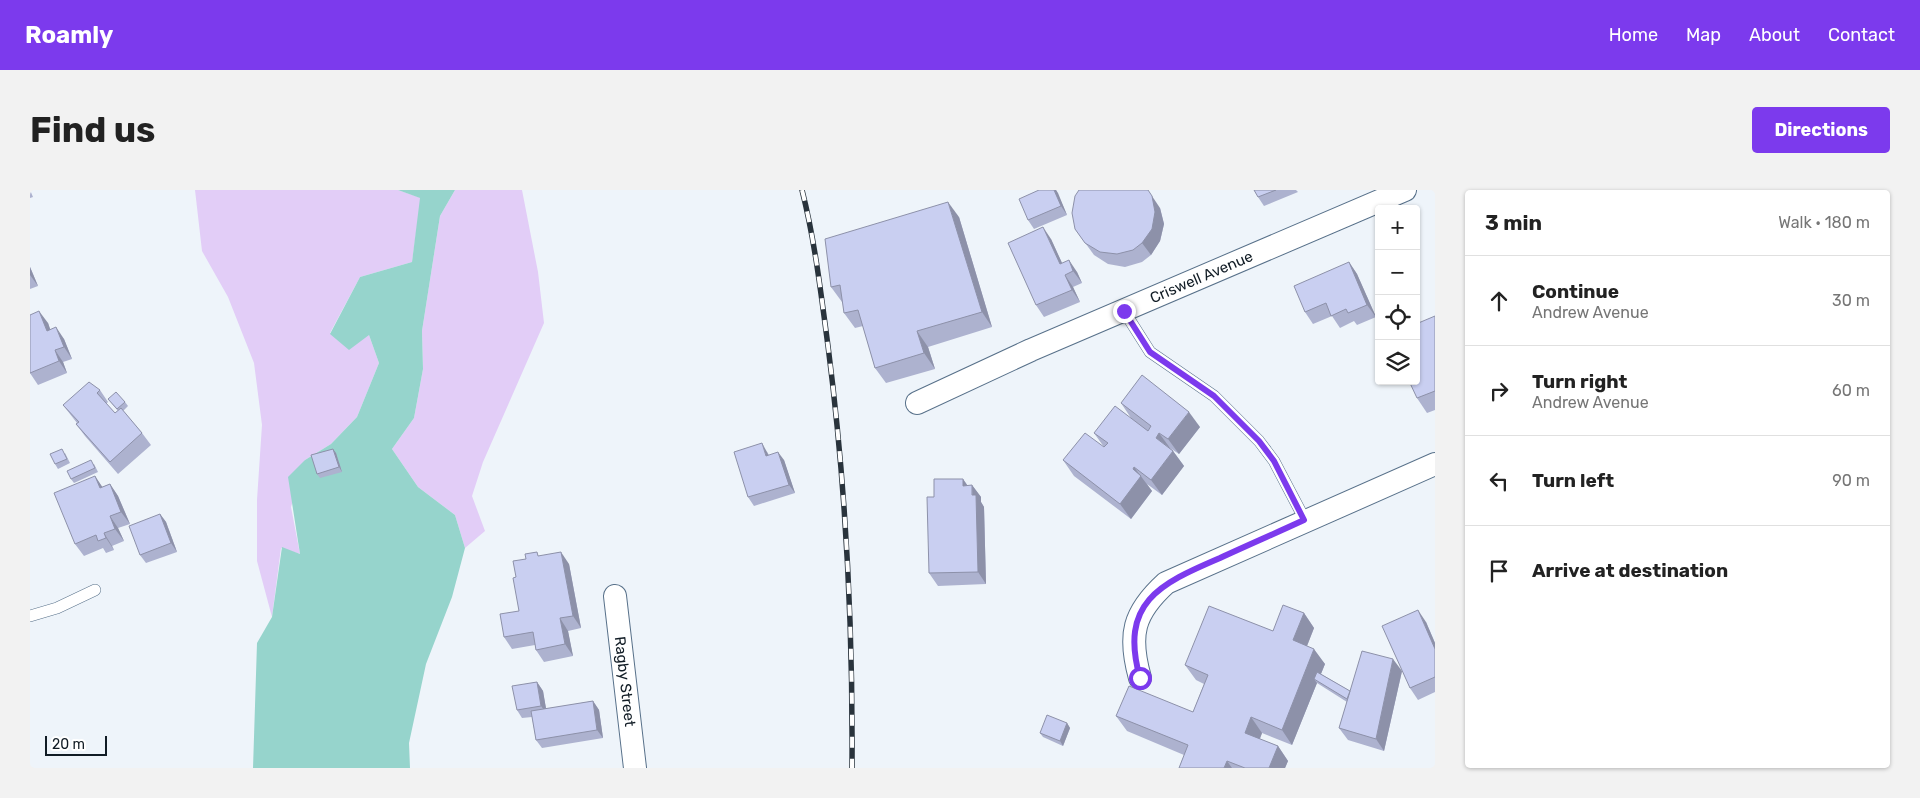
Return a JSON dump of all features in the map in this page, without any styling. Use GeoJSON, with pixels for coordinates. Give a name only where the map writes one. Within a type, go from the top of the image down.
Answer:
{"type":"FeatureCollection","features":[{"type":"Feature","properties":{"kind":"street","name":"Criswell Avenue"},"geometry":{"type":"LineString","coordinates":[[917,403],[1031,350],[1405,190]]}},
{"type":"Feature","properties":{"kind":"street"},"geometry":{"type":"LineString","coordinates":[[1140,678],[1134,650],[1135,630],[1148,600],[1177,576],[1435,464]]}},
{"type":"Feature","properties":{"kind":"street","name":"Ragby Street"},"geometry":{"type":"LineString","coordinates":[[615,596],[635,768]]}},
{"type":"Feature","properties":{"kind":"lane"},"geometry":{"type":"LineString","coordinates":[[1124,311],[1150,352],[1214,396],[1259,441],[1274,461],[1304,520]]}},
{"type":"Feature","properties":{"kind":"lane"},"geometry":{"type":"LineString","coordinates":[[30,616],[57,608],[94,590]]}},
{"type":"Feature","properties":{"kind":"shaded area"},"geometry":{"type":"Polygon","coordinates":[[[195,190],[398,190],[421,198],[412,262],[360,277],[330,333],[369,335],[379,363],[357,417],[331,444],[305,460],[291,507],[300,554],[281,548],[272,617],[257,561],[257,500],[262,425],[254,363],[228,297],[202,251],[195,190]]]}},
{"type":"Feature","properties":{"kind":"shaded area"},"geometry":{"type":"Polygon","coordinates":[[[398,190],[455,190],[440,216],[422,331],[423,369],[414,418],[392,449],[418,487],[455,515],[465,548],[452,597],[426,664],[409,743],[410,768],[253,768],[257,643],[272,617],[282,547],[300,554],[288,477],[305,460],[331,444],[357,417],[379,363],[369,335],[349,350],[330,334],[360,277],[412,262],[420,198],[398,190]]]}},
{"type":"Feature","properties":{"kind":"shaded area"},"geometry":{"type":"Polygon","coordinates":[[[455,190],[522,190],[538,272],[544,323],[483,462],[472,496],[485,531],[465,548],[455,515],[418,487],[392,449],[414,418],[423,369],[422,331],[440,216],[455,190]]]}},
{"type":"Feature","properties":{"kind":"building"},"geometry":{"type":"Polygon","coordinates":[[[1039,190],[1054,190],[1061,206],[1028,220],[1019,199],[1039,190]]]}},
{"type":"Feature","properties":{"kind":"building"},"geometry":{"type":"Polygon","coordinates":[[[1079,190],[1148,190],[1152,196],[1155,212],[1152,229],[1142,243],[1133,250],[1117,254],[1100,252],[1085,243],[1075,229],[1072,213],[1075,196],[1079,190]]]}},
{"type":"Feature","properties":{"kind":"building"},"geometry":{"type":"Polygon","coordinates":[[[1254,190],[1276,190],[1258,197],[1254,190]]]}},
{"type":"Feature","properties":{"kind":"building"},"geometry":{"type":"Polygon","coordinates":[[[948,202],[982,312],[917,331],[924,353],[875,368],[858,310],[844,313],[840,285],[831,287],[825,239],[948,202]]]}},
{"type":"Feature","properties":{"kind":"building"},"geometry":{"type":"Polygon","coordinates":[[[1043,227],[1060,264],[1069,260],[1073,271],[1065,275],[1072,290],[1036,305],[1008,243],[1043,227]]]}},
{"type":"Feature","properties":{"kind":"building"},"geometry":{"type":"Polygon","coordinates":[[[1349,262],[1367,305],[1348,313],[1346,309],[1331,316],[1326,303],[1305,312],[1294,286],[1349,262]]]}},
{"type":"Feature","properties":{"kind":"building"},"geometry":{"type":"Polygon","coordinates":[[[39,311],[47,331],[56,327],[64,347],[55,350],[59,361],[30,373],[30,315],[39,311]]]}},
{"type":"Feature","properties":{"kind":"building"},"geometry":{"type":"Polygon","coordinates":[[[1435,316],[1435,391],[1417,398],[1411,385],[1420,385],[1420,322],[1435,316]]]}},
{"type":"Feature","properties":{"kind":"building"},"geometry":{"type":"Polygon","coordinates":[[[1142,375],[1189,412],[1168,439],[1159,433],[1156,438],[1173,451],[1151,480],[1134,467],[1133,469],[1141,476],[1120,504],[1063,460],[1085,433],[1104,447],[1108,443],[1094,433],[1115,406],[1148,431],[1151,426],[1121,403],[1142,375]]]}},
{"type":"Feature","properties":{"kind":"building"},"geometry":{"type":"Polygon","coordinates":[[[89,382],[100,390],[97,393],[115,413],[121,408],[142,433],[110,462],[76,424],[79,422],[63,405],[89,382]]]}},
{"type":"Feature","properties":{"kind":"building"},"geometry":{"type":"Polygon","coordinates":[[[116,392],[125,402],[117,409],[108,399],[116,392]]]}},
{"type":"Feature","properties":{"kind":"building"},"geometry":{"type":"Polygon","coordinates":[[[762,443],[766,456],[778,452],[789,485],[748,497],[734,452],[762,443]]]}},
{"type":"Feature","properties":{"kind":"building"},"geometry":{"type":"Polygon","coordinates":[[[62,449],[67,459],[55,464],[50,454],[62,449]]]}},
{"type":"Feature","properties":{"kind":"building"},"geometry":{"type":"Polygon","coordinates":[[[333,449],[339,467],[317,474],[311,455],[333,449]]]}},
{"type":"Feature","properties":{"kind":"building"},"geometry":{"type":"Polygon","coordinates":[[[91,460],[95,468],[71,479],[67,471],[91,460]]]}},
{"type":"Feature","properties":{"kind":"building"},"geometry":{"type":"Polygon","coordinates":[[[95,476],[100,488],[110,484],[121,512],[110,516],[115,529],[104,533],[106,538],[98,541],[96,535],[75,544],[54,493],[95,476]]]}},
{"type":"Feature","properties":{"kind":"building"},"geometry":{"type":"Polygon","coordinates":[[[934,479],[963,479],[963,486],[972,485],[972,495],[976,495],[978,572],[929,573],[927,497],[934,497],[934,479]]]}},
{"type":"Feature","properties":{"kind":"building"},"geometry":{"type":"Polygon","coordinates":[[[160,514],[171,543],[140,555],[129,526],[160,514]]]}},
{"type":"Feature","properties":{"kind":"building"},"geometry":{"type":"Polygon","coordinates":[[[537,552],[538,556],[561,552],[573,616],[560,618],[565,644],[536,650],[533,632],[504,637],[500,614],[519,611],[513,578],[516,577],[513,561],[526,559],[525,554],[537,552]]]}},
{"type":"Feature","properties":{"kind":"building"},"geometry":{"type":"Polygon","coordinates":[[[1283,605],[1304,613],[1293,640],[1314,649],[1282,730],[1251,717],[1245,733],[1278,746],[1269,768],[1245,768],[1227,761],[1224,768],[1179,768],[1188,745],[1116,716],[1129,686],[1193,712],[1208,675],[1185,665],[1209,606],[1273,631],[1283,605]]]}},
{"type":"Feature","properties":{"kind":"building"},"geometry":{"type":"Polygon","coordinates":[[[1418,610],[1435,649],[1435,677],[1410,688],[1382,626],[1418,610]]]}},
{"type":"Feature","properties":{"kind":"building"},"geometry":{"type":"Polygon","coordinates":[[[1362,651],[1393,659],[1376,739],[1339,728],[1362,651]]]}},
{"type":"Feature","properties":{"kind":"building"},"geometry":{"type":"Polygon","coordinates":[[[1317,672],[1350,691],[1347,699],[1314,679],[1317,672]]]}},
{"type":"Feature","properties":{"kind":"building"},"geometry":{"type":"Polygon","coordinates":[[[537,682],[541,706],[517,710],[512,686],[537,682]]]}},
{"type":"Feature","properties":{"kind":"building"},"geometry":{"type":"Polygon","coordinates":[[[593,701],[597,730],[536,740],[531,711],[593,701]]]}},
{"type":"Feature","properties":{"kind":"building"},"geometry":{"type":"Polygon","coordinates":[[[1047,715],[1067,723],[1060,741],[1040,733],[1047,715]]]}},
{"type":"Feature","properties":{"kind":"railway"},"geometry":{"type":"LineString","coordinates":[[802,190],[811,229],[828,346],[844,504],[850,609],[852,768]]}},
{"type":"Feature","properties":{"kind":"route"},"geometry":{"type":"LineString","coordinates":[[1124,311],[1150,352],[1214,396],[1259,441],[1274,461],[1304,520],[1177,576],[1166,583],[1148,600],[1143,607],[1135,630],[1135,660],[1140,678]]}}]}
